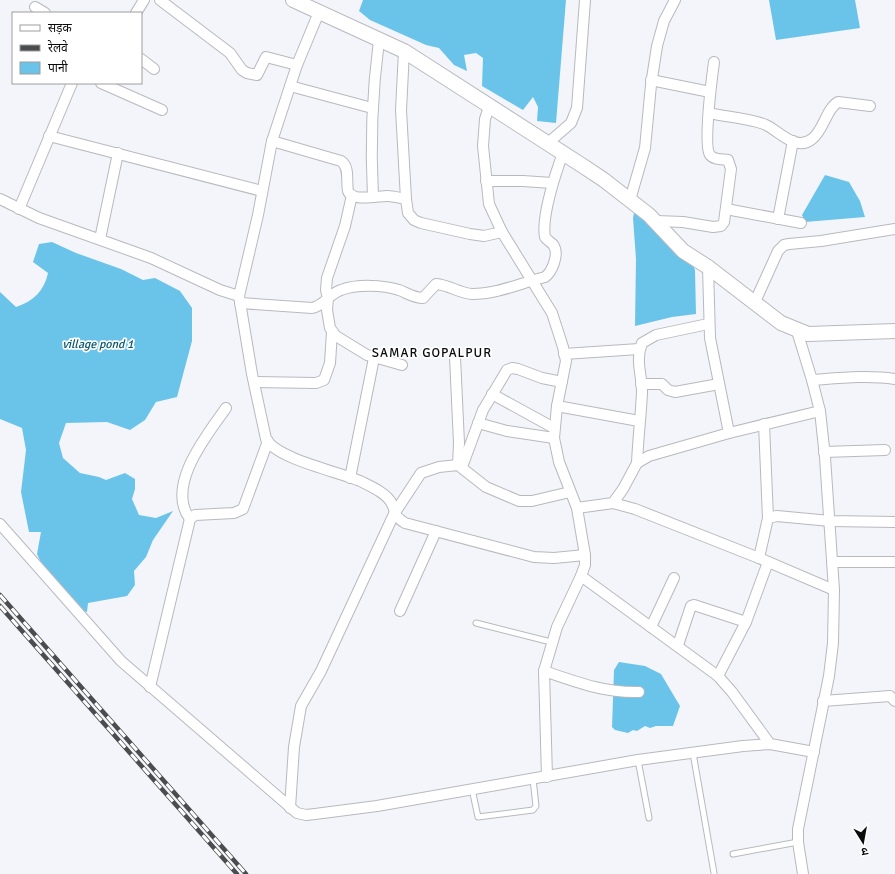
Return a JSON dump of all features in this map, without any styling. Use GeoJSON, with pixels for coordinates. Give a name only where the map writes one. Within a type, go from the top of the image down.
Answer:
{"type":"FeatureCollection","features":[{"type":"Feature","properties":{"kind":"street"},"geometry":{"type":"LineString","coordinates":[[137,12],[144,0]]}},
{"type":"Feature","properties":{"kind":"street"},"geometry":{"type":"LineString","coordinates":[[160,0],[230,53],[242,70],[247,73],[258,74],[266,57],[297,65]]}},
{"type":"Feature","properties":{"kind":"street"},"geometry":{"type":"LineString","coordinates":[[293,0],[404,51],[604,180],[656,221],[683,251],[708,267],[754,304],[781,323],[797,331],[819,334],[895,331]]}},
{"type":"Feature","properties":{"kind":"street"},"geometry":{"type":"LineString","coordinates":[[548,143],[571,123],[577,108],[585,0]]}},
{"type":"Feature","properties":{"kind":"street"},"geometry":{"type":"LineString","coordinates":[[630,200],[645,148],[652,80],[661,29],[675,0]]}},
{"type":"Feature","properties":{"kind":"street"},"geometry":{"type":"LineString","coordinates":[[35,7],[43,12]]}},
{"type":"Feature","properties":{"kind":"street"},"geometry":{"type":"LineString","coordinates":[[319,12],[297,65],[272,141],[240,300],[262,426],[268,441],[292,457],[350,478],[382,493],[392,504],[394,514],[405,523],[534,557],[554,558],[585,555]]}},
{"type":"Feature","properties":{"kind":"street"},"geometry":{"type":"LineString","coordinates":[[373,197],[370,150],[372,108],[379,40]]}},
{"type":"Feature","properties":{"kind":"street"},"geometry":{"type":"LineString","coordinates":[[404,51],[401,110],[408,213],[414,220],[421,223],[470,234],[484,236],[502,232]]}},
{"type":"Feature","properties":{"kind":"street"},"geometry":{"type":"LineString","coordinates":[[142,60],[154,69]]}},
{"type":"Feature","properties":{"kind":"street"},"geometry":{"type":"LineString","coordinates":[[656,221],[719,226],[724,222],[730,163],[728,160],[715,158],[709,154],[707,144],[710,92],[714,62]]}},
{"type":"Feature","properties":{"kind":"street"},"geometry":{"type":"LineString","coordinates":[[652,80],[710,92]]}},
{"type":"Feature","properties":{"kind":"street"},"geometry":{"type":"LineString","coordinates":[[19,209],[72,84]]}},
{"type":"Feature","properties":{"kind":"street"},"geometry":{"type":"LineString","coordinates":[[103,84],[162,110]]}},
{"type":"Feature","properties":{"kind":"street"},"geometry":{"type":"LineString","coordinates":[[290,86],[372,108]]}},
{"type":"Feature","properties":{"kind":"street"},"geometry":{"type":"LineString","coordinates":[[709,113],[766,125],[783,137],[793,141],[806,142],[812,140],[835,104],[838,102],[870,106]]}},
{"type":"Feature","properties":{"kind":"street"},"geometry":{"type":"LineString","coordinates":[[489,107],[485,119],[484,134],[486,181],[489,204],[502,232],[532,280],[556,323],[566,361],[557,406],[554,438],[559,462],[577,508],[585,555],[585,565],[557,626],[551,642],[544,671],[547,776]]}},
{"type":"Feature","properties":{"kind":"street"},"geometry":{"type":"LineString","coordinates":[[49,136],[262,191]]}},
{"type":"Feature","properties":{"kind":"street"},"geometry":{"type":"LineString","coordinates":[[272,141],[341,161],[346,166],[348,190],[352,196],[360,198],[388,196],[406,199]]}},
{"type":"Feature","properties":{"kind":"street"},"geometry":{"type":"LineString","coordinates":[[778,219],[793,141]]}},
{"type":"Feature","properties":{"kind":"street"},"geometry":{"type":"LineString","coordinates":[[100,239],[118,153]]}},
{"type":"Feature","properties":{"kind":"street"},"geometry":{"type":"LineString","coordinates":[[0,199],[39,218],[151,258],[240,300],[312,308],[322,304],[328,298],[341,290],[362,287],[389,288],[422,298],[436,284],[470,294],[502,290],[522,285],[548,275],[554,264],[554,246],[547,241],[544,234],[552,183],[563,153]]}},
{"type":"Feature","properties":{"kind":"street"},"geometry":{"type":"LineString","coordinates":[[486,181],[552,183]]}},
{"type":"Feature","properties":{"kind":"street"},"geometry":{"type":"LineString","coordinates":[[254,382],[316,383],[324,380],[330,363],[332,332],[327,310],[328,298],[326,290],[329,271],[345,226],[352,196]]}},
{"type":"Feature","properties":{"kind":"street"},"geometry":{"type":"LineString","coordinates":[[726,209],[801,223]]}},
{"type":"Feature","properties":{"kind":"street"},"geometry":{"type":"LineString","coordinates":[[754,304],[778,251],[784,245],[895,229]]}},
{"type":"Feature","properties":{"kind":"street"},"geometry":{"type":"LineString","coordinates":[[708,267],[708,324],[729,433]]}},
{"type":"Feature","properties":{"kind":"street"},"geometry":{"type":"LineString","coordinates":[[613,502],[623,490],[637,463],[641,401],[641,384],[638,373],[639,349],[642,343],[656,335],[708,324]]}},
{"type":"Feature","properties":{"kind":"street"},"geometry":{"type":"LineString","coordinates":[[797,331],[820,411],[830,522],[834,590],[833,643],[814,752],[799,822],[798,842],[803,874]]}},
{"type":"Feature","properties":{"kind":"street"},"geometry":{"type":"LineString","coordinates":[[332,332],[374,358],[402,365]]}},
{"type":"Feature","properties":{"kind":"street"},"geometry":{"type":"LineString","coordinates":[[564,354],[639,349]]}},
{"type":"Feature","properties":{"kind":"street"},"geometry":{"type":"LineString","coordinates":[[455,357],[460,466]]}},
{"type":"Feature","properties":{"kind":"street"},"geometry":{"type":"LineString","coordinates":[[350,478],[374,358]]}},
{"type":"Feature","properties":{"kind":"street"},"geometry":{"type":"LineString","coordinates":[[460,466],[478,423],[505,372],[512,368],[542,378],[562,382]]}},
{"type":"Feature","properties":{"kind":"street"},"geometry":{"type":"LineString","coordinates":[[812,380],[849,377],[882,377],[895,380]]}},
{"type":"Feature","properties":{"kind":"street"},"geometry":{"type":"LineString","coordinates":[[641,384],[662,384],[668,390],[675,392],[719,384]]}},
{"type":"Feature","properties":{"kind":"street"},"geometry":{"type":"LineString","coordinates":[[492,394],[554,428]]}},
{"type":"Feature","properties":{"kind":"street"},"geometry":{"type":"LineString","coordinates":[[557,406],[639,421]]}},
{"type":"Feature","properties":{"kind":"street"},"geometry":{"type":"LineString","coordinates":[[190,519],[183,507],[182,499],[185,480],[198,446],[226,408]]}},
{"type":"Feature","properties":{"kind":"street"},"geometry":{"type":"LineString","coordinates":[[637,463],[649,456],[729,433],[820,411]]}},
{"type":"Feature","properties":{"kind":"street"},"geometry":{"type":"LineString","coordinates":[[478,423],[507,432],[554,438]]}},
{"type":"Feature","properties":{"kind":"street"},"geometry":{"type":"LineString","coordinates":[[718,676],[746,622],[764,560],[768,518],[764,424]]}},
{"type":"Feature","properties":{"kind":"street"},"geometry":{"type":"LineString","coordinates":[[150,686],[190,519],[195,515],[234,513],[243,509],[268,441]]}},
{"type":"Feature","properties":{"kind":"street"},"geometry":{"type":"LineString","coordinates":[[824,452],[885,450]]}},
{"type":"Feature","properties":{"kind":"street"},"geometry":{"type":"LineString","coordinates":[[290,808],[294,747],[301,706],[321,671],[394,514],[421,473],[440,467],[460,466],[486,488],[519,501],[532,501],[570,492]]}},
{"type":"Feature","properties":{"kind":"street"},"geometry":{"type":"LineString","coordinates":[[577,508],[613,502],[635,508],[834,590]]}},
{"type":"Feature","properties":{"kind":"street"},"geometry":{"type":"LineString","coordinates":[[768,518],[776,516],[830,522],[895,522]]}},
{"type":"Feature","properties":{"kind":"street"},"geometry":{"type":"LineString","coordinates":[[0,524],[108,647],[150,686],[297,813],[306,815],[315,814],[533,779],[638,760],[693,753],[770,744],[814,752]]}},
{"type":"Feature","properties":{"kind":"street"},"geometry":{"type":"LineString","coordinates":[[400,611],[436,531]]}},
{"type":"Feature","properties":{"kind":"street"},"geometry":{"type":"LineString","coordinates":[[832,562],[895,562]]}},
{"type":"Feature","properties":{"kind":"street"},"geometry":{"type":"LineString","coordinates":[[581,576],[678,645],[718,676],[732,692],[770,744]]}},
{"type":"Feature","properties":{"kind":"street"},"geometry":{"type":"LineString","coordinates":[[651,627],[674,578]]}},
{"type":"Feature","properties":{"kind":"street"},"geometry":{"type":"LineString","coordinates":[[678,645],[691,606],[694,604],[746,622]]}},
{"type":"Feature","properties":{"kind":"street"},"geometry":{"type":"LineString","coordinates":[[544,671],[600,689],[622,693],[639,692]]}},
{"type":"Feature","properties":{"kind":"street"},"geometry":{"type":"LineString","coordinates":[[823,701],[890,696],[895,701]]}},
{"type":"Feature","properties":{"kind":"lane"},"geometry":{"type":"LineString","coordinates":[[476,623],[551,642]]}},
{"type":"Feature","properties":{"kind":"lane"},"geometry":{"type":"LineString","coordinates":[[693,753],[714,873]]}},
{"type":"Feature","properties":{"kind":"lane"},"geometry":{"type":"LineString","coordinates":[[638,760],[649,818]]}},
{"type":"Feature","properties":{"kind":"lane"},"geometry":{"type":"LineString","coordinates":[[472,789],[478,817],[533,810],[536,806],[533,779]]}},
{"type":"Feature","properties":{"kind":"lane"},"geometry":{"type":"LineString","coordinates":[[733,854],[798,842]]}},
{"type":"Feature","properties":{"kind":"water"},"geometry":{"type":"Polygon","coordinates":[[[363,0],[566,0],[556,123],[537,121],[538,107],[533,97],[523,110],[482,86],[483,58],[476,53],[464,55],[467,71],[454,65],[439,48],[426,45],[370,20],[359,11],[363,0]]]}},
{"type":"Feature","properties":{"kind":"water"},"geometry":{"type":"Polygon","coordinates":[[[769,0],[855,0],[860,28],[776,40],[769,0]]]}},
{"type":"Feature","properties":{"kind":"water"},"geometry":{"type":"Polygon","coordinates":[[[825,175],[849,182],[860,201],[865,217],[805,222],[802,215],[825,175]]]}},
{"type":"Feature","properties":{"kind":"water"},"geometry":{"type":"Polygon","coordinates":[[[635,208],[692,263],[695,270],[696,314],[672,317],[635,326],[636,259],[633,218],[635,208]]]}},
{"type":"Feature","properties":{"kind":"water","name":"village pond 1"},"geometry":{"type":"Polygon","coordinates":[[[52,242],[76,253],[121,269],[143,280],[155,278],[180,291],[192,308],[192,341],[177,397],[156,402],[145,420],[130,430],[107,422],[66,423],[59,443],[63,458],[80,473],[106,480],[125,473],[135,479],[135,489],[132,499],[139,515],[156,518],[173,511],[153,540],[146,557],[134,571],[135,585],[127,596],[88,603],[87,612],[78,609],[42,565],[37,554],[41,532],[29,532],[21,492],[26,450],[22,428],[0,419],[0,292],[16,307],[33,298],[44,285],[48,273],[33,262],[39,244],[52,242]]]}},
{"type":"Feature","properties":{"kind":"water"},"geometry":{"type":"Polygon","coordinates":[[[619,662],[645,666],[661,674],[680,706],[673,726],[656,726],[650,728],[645,726],[637,731],[633,730],[628,733],[615,730],[612,727],[614,670],[619,662]]]}},
{"type":"Feature","properties":{"kind":"railway"},"geometry":{"type":"LineString","coordinates":[[0,595],[246,874]]}},
{"type":"Feature","properties":{"kind":"railway"},"geometry":{"type":"LineString","coordinates":[[0,606],[237,874]]}},
{"type":"Feature","properties":{"kind":"district","name":"SAMAR GOPALPUR"},"geometry":{"type":"Point","coordinates":[432,352]}}]}
